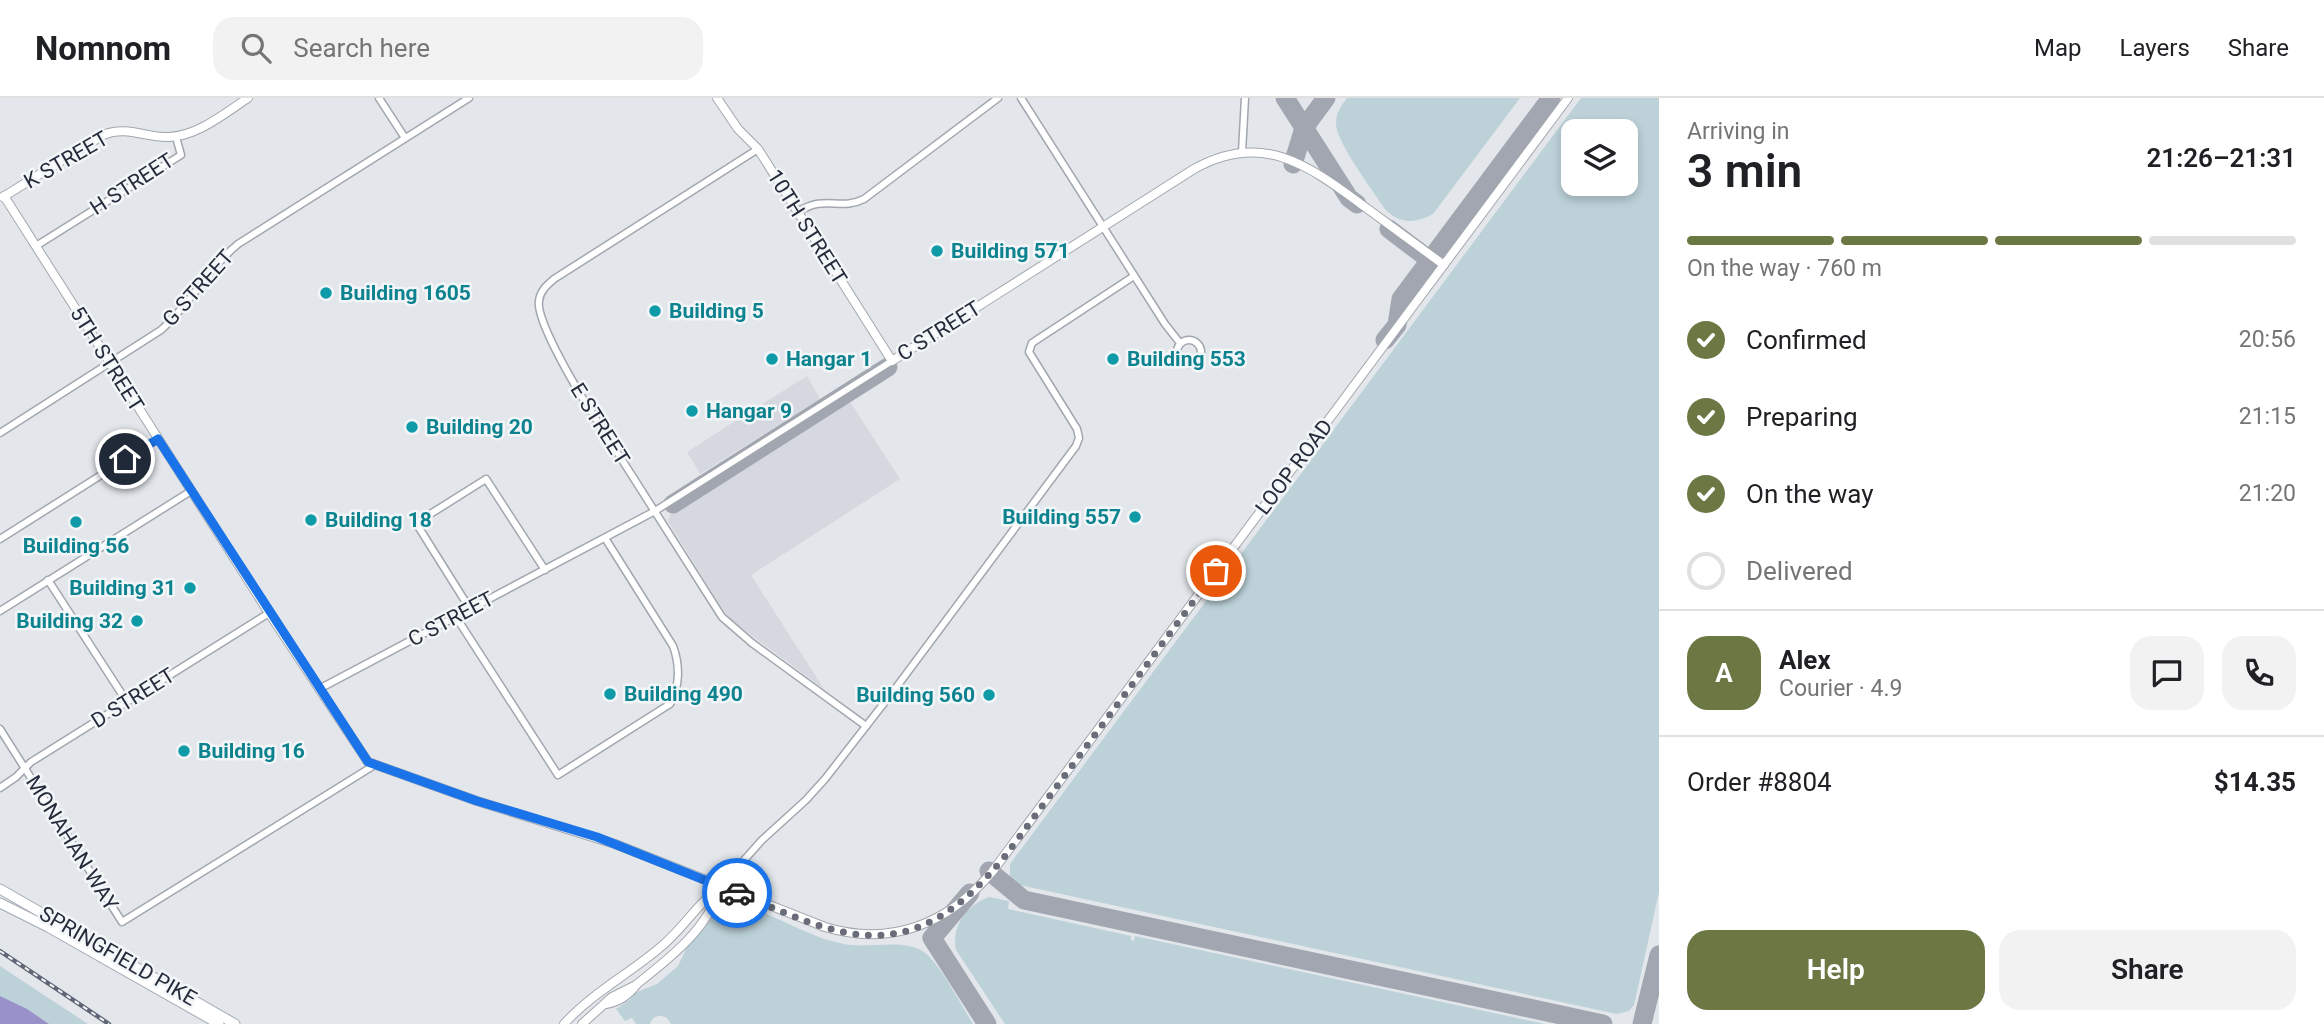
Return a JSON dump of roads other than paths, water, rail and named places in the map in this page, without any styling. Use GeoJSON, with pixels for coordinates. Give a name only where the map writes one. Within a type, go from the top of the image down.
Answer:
{"type":"FeatureCollection","features":[{"type":"Feature","properties":{"kind":"main road","name":"SPRINGFIELD PIKE"},"geometry":{"type":"LineString","coordinates":[[0,889],[236,1024]]}},
{"type":"Feature","properties":{"kind":"main road","name":"SPRINGFIELD PIKE"},"geometry":{"type":"LineString","coordinates":[[0,903],[219,1024]]}},
{"type":"Feature","properties":{"kind":"street","name":"H STREET"},"geometry":{"type":"LineString","coordinates":[[36,246],[181,155],[176,137],[200,128],[248,98]]}},
{"type":"Feature","properties":{"kind":"street"},"geometry":{"type":"LineString","coordinates":[[379,98],[405,138]]}},
{"type":"Feature","properties":{"kind":"street","name":"G STREET"},"geometry":{"type":"LineString","coordinates":[[0,433],[148,340],[187,303],[218,262],[238,244],[469,98]]}},
{"type":"Feature","properties":{"kind":"street","name":"10TH STREET"},"geometry":{"type":"LineString","coordinates":[[717,98],[738,129],[758,149],[892,360]]}},
{"type":"Feature","properties":{"kind":"street"},"geometry":{"type":"LineString","coordinates":[[798,212],[816,203],[849,204],[864,199],[998,98]]}},
{"type":"Feature","properties":{"kind":"street"},"geometry":{"type":"LineString","coordinates":[[1021,98],[1102,227],[1180,343]]}},
{"type":"Feature","properties":{"kind":"street"},"geometry":{"type":"LineString","coordinates":[[1242,152],[1245,98]]}},
{"type":"Feature","properties":{"kind":"street","name":"LOOP ROAD"},"geometry":{"type":"LineString","coordinates":[[373,766],[597,837],[825,927],[865,935],[896,933],[920,926],[954,908],[974,892],[1006,855],[1568,98]]}},
{"type":"Feature","properties":{"kind":"street","name":"K STREET"},"geometry":{"type":"LineString","coordinates":[[2,198],[109,132],[129,130],[160,137],[176,137]]}},
{"type":"Feature","properties":{"kind":"street","name":"E STREET"},"geometry":{"type":"LineString","coordinates":[[758,149],[554,279],[539,298],[540,315],[568,372],[714,606],[729,624],[752,643],[866,726]]}},
{"type":"Feature","properties":{"kind":"street","name":"C STREET"},"geometry":{"type":"LineString","coordinates":[[319,689],[655,511],[1102,227],[1203,164],[1225,155],[1242,152],[1276,154],[1309,168],[1444,265]]}},
{"type":"Feature","properties":{"kind":"street","name":"5TH STREET"},"geometry":{"type":"LineString","coordinates":[[2,198],[36,246],[362,756],[373,766]]}},
{"type":"Feature","properties":{"kind":"street"},"geometry":{"type":"LineString","coordinates":[[564,1024],[597,992],[662,946],[687,921],[705,897],[720,887],[762,840],[814,792],[866,726],[1078,442],[1074,425],[1029,352],[1032,343],[1134,276]]}},
{"type":"Feature","properties":{"kind":"street"},"geometry":{"type":"LineString","coordinates":[[1192,340],[1199,344],[1202,351],[1199,359],[1189,364],[1181,361],[1177,352],[1180,343],[1192,340]]}},
{"type":"Feature","properties":{"kind":"street"},"geometry":{"type":"LineString","coordinates":[[0,539],[158,439]]}},
{"type":"Feature","properties":{"kind":"street"},"geometry":{"type":"LineString","coordinates":[[470,609],[416,523],[486,478],[545,570]]}},
{"type":"Feature","properties":{"kind":"street"},"geometry":{"type":"LineString","coordinates":[[0,611],[191,491]]}},
{"type":"Feature","properties":{"kind":"street"},"geometry":{"type":"LineString","coordinates":[[456,617],[558,775],[670,704],[677,686],[678,662],[673,646],[605,538]]}},
{"type":"Feature","properties":{"kind":"street"},"geometry":{"type":"LineString","coordinates":[[48,580],[127,702]]}},
{"type":"Feature","properties":{"kind":"street","name":"D STREET"},"geometry":{"type":"LineString","coordinates":[[0,788],[31,762],[269,613]]}},
{"type":"Feature","properties":{"kind":"street","name":"MONAHAN WAY"},"geometry":{"type":"LineString","coordinates":[[0,729],[122,922],[373,766]]}},
{"type":"Feature","properties":{"kind":"street"},"geometry":{"type":"LineString","coordinates":[[582,1024],[606,1004],[627,995],[685,943],[715,903],[720,887]]}},
{"type":"Feature","properties":{"kind":"railway"},"geometry":{"type":"LineString","coordinates":[[0,951],[109,1024]]}},
{"type":"Feature","properties":{"kind":"place","name":"Building 571"},"geometry":{"type":"Point","coordinates":[937,251]}},
{"type":"Feature","properties":{"kind":"place","name":"Building 1605"},"geometry":{"type":"Point","coordinates":[326,293]}},
{"type":"Feature","properties":{"kind":"place","name":"Building 5"},"geometry":{"type":"Point","coordinates":[655,311]}},
{"type":"Feature","properties":{"kind":"place","name":"Hangar 1"},"geometry":{"type":"Point","coordinates":[772,359]}},
{"type":"Feature","properties":{"kind":"place","name":"Building 553"},"geometry":{"type":"Point","coordinates":[1113,359]}},
{"type":"Feature","properties":{"kind":"place","name":"Hangar 9"},"geometry":{"type":"Point","coordinates":[692,411]}},
{"type":"Feature","properties":{"kind":"place","name":"Building 20"},"geometry":{"type":"Point","coordinates":[412,427]}},
{"type":"Feature","properties":{"kind":"place","name":"Building 557"},"geometry":{"type":"Point","coordinates":[1135,517]}},
{"type":"Feature","properties":{"kind":"place","name":"Building 18"},"geometry":{"type":"Point","coordinates":[311,520]}},
{"type":"Feature","properties":{"kind":"place","name":"Building 56"},"geometry":{"type":"Point","coordinates":[76,522]}},
{"type":"Feature","properties":{"kind":"place","name":"Building 31"},"geometry":{"type":"Point","coordinates":[190,588]}},
{"type":"Feature","properties":{"kind":"place","name":"Building 32"},"geometry":{"type":"Point","coordinates":[137,621]}},
{"type":"Feature","properties":{"kind":"place","name":"Building 490"},"geometry":{"type":"Point","coordinates":[610,694]}},
{"type":"Feature","properties":{"kind":"place","name":"Building 560"},"geometry":{"type":"Point","coordinates":[989,695]}},
{"type":"Feature","properties":{"kind":"place","name":"Building 16"},"geometry":{"type":"Point","coordinates":[184,751]}}]}
